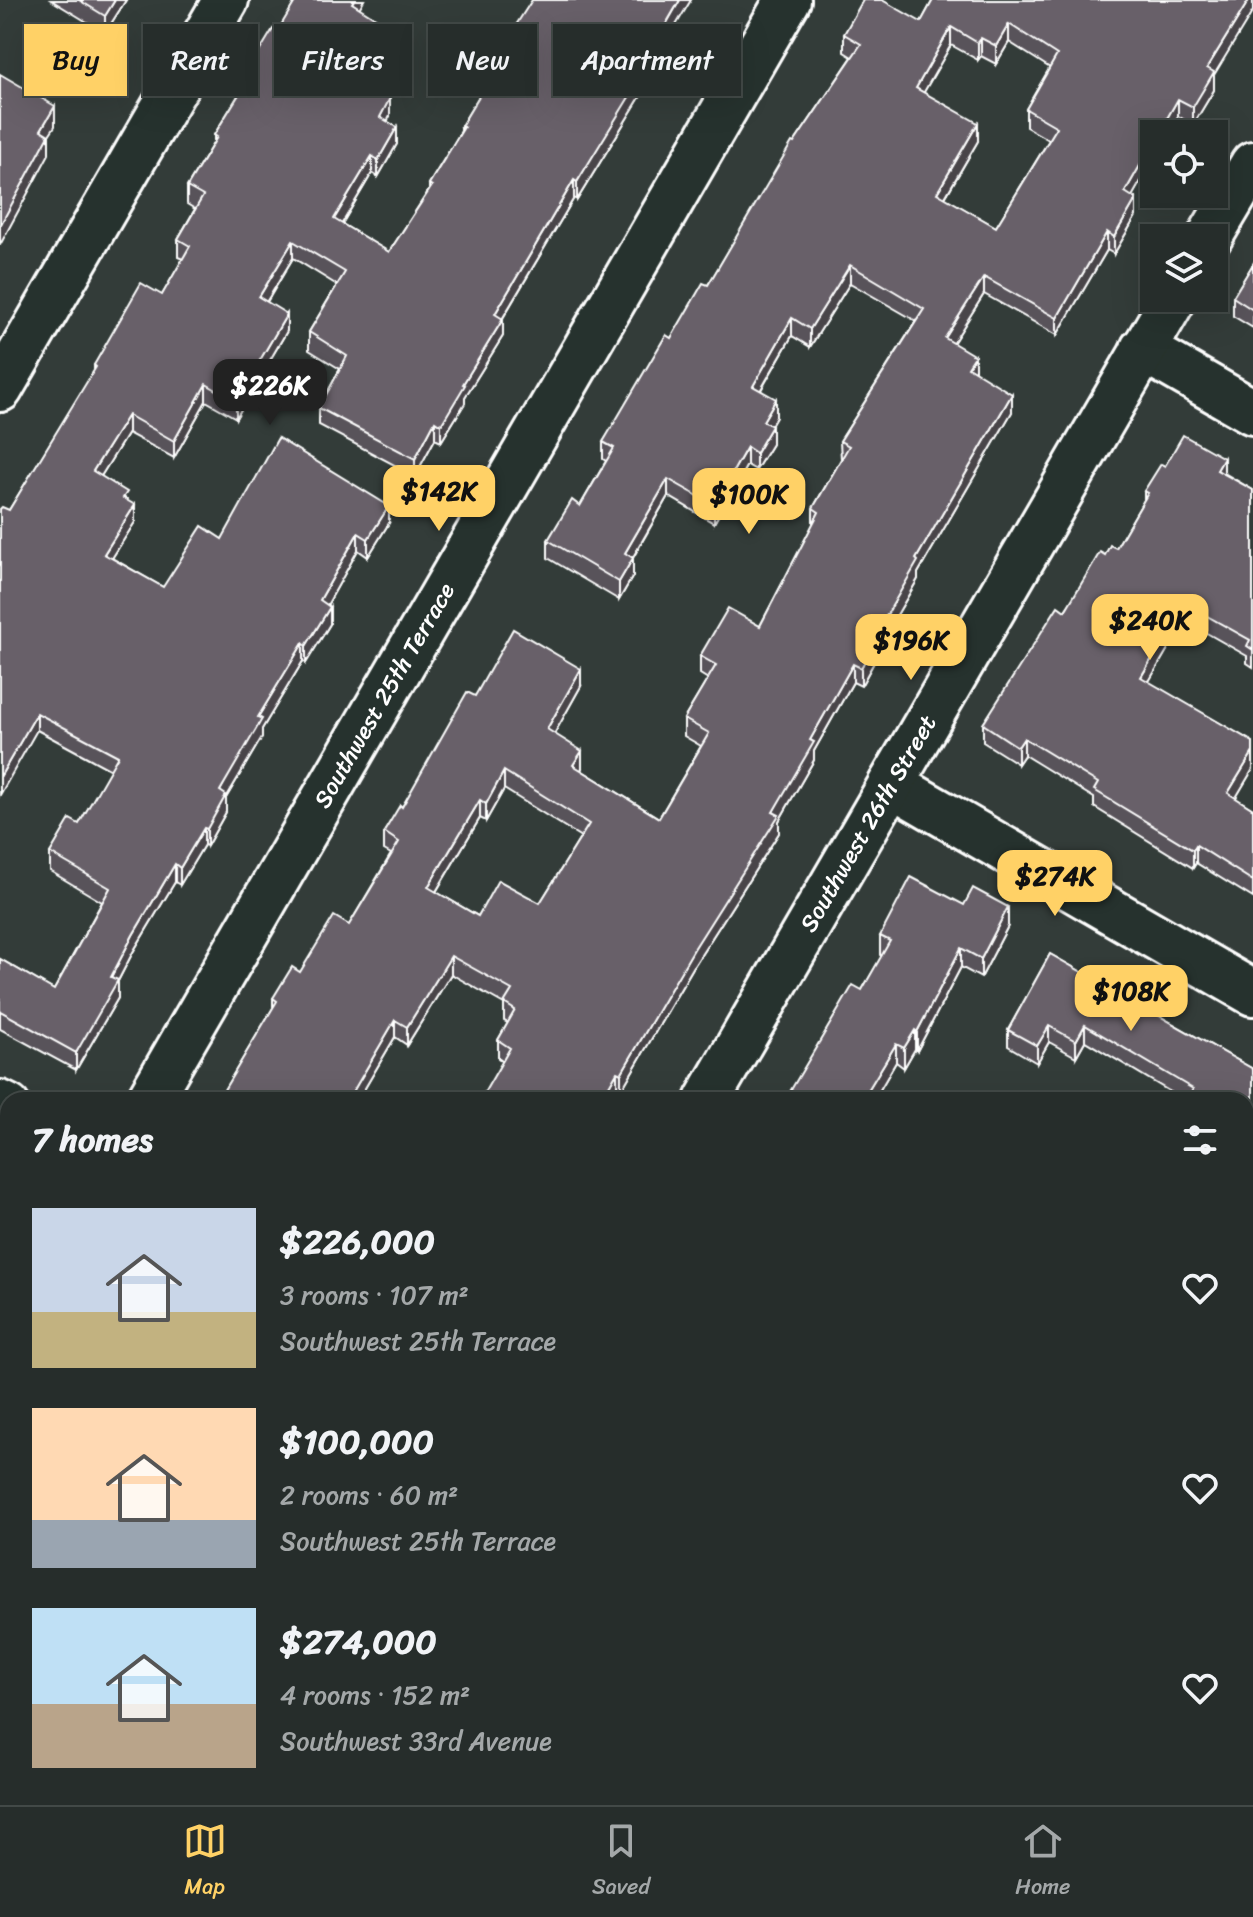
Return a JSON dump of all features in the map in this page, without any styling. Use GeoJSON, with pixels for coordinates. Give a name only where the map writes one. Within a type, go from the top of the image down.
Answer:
{"type":"FeatureCollection","features":[{"type":"Feature","properties":{"kind":"street"},"geometry":{"type":"LineString","coordinates":[[0,389],[226,0]]}},
{"type":"Feature","properties":{"kind":"street","name":"Southwest 25th Terrace"},"geometry":{"type":"LineString","coordinates":[[154,1092],[788,0]]}},
{"type":"Feature","properties":{"kind":"street"},"geometry":{"type":"LineString","coordinates":[[1217,224],[1253,164]]}},
{"type":"Feature","properties":{"kind":"street","name":"Southwest 26th Street"},"geometry":{"type":"LineString","coordinates":[[712,1092],[1165,312]]}},
{"type":"Feature","properties":{"kind":"street"},"geometry":{"type":"LineString","coordinates":[[1143,349],[1253,412]]}},
{"type":"Feature","properties":{"kind":"street"},"geometry":{"type":"LineString","coordinates":[[891,784],[1253,993]]}},
{"type":"Feature","properties":{"kind":"building"},"geometry":{"type":"Polygon","coordinates":[[[79,0],[115,0],[105,16],[79,0]]]}},
{"type":"Feature","properties":{"kind":"building"},"geometry":{"type":"Polygon","coordinates":[[[296,0],[354,0],[352,3],[385,24],[282,24],[296,0]]]}},
{"type":"Feature","properties":{"kind":"building"},"geometry":{"type":"Polygon","coordinates":[[[532,0],[680,0],[666,24],[553,24],[553,96],[630,96],[577,182],[574,180],[495,314],[503,319],[465,385],[441,425],[435,421],[415,459],[319,408],[347,356],[309,332],[345,272],[293,241],[259,297],[287,314],[236,401],[206,384],[174,441],[128,415],[93,471],[127,492],[123,498],[135,505],[104,554],[163,587],[202,526],[222,539],[278,438],[389,506],[368,539],[358,533],[320,600],[330,607],[306,646],[303,643],[258,717],[262,719],[220,791],[226,795],[207,829],[204,828],[180,868],[175,864],[133,935],[111,977],[118,980],[76,1053],[0,1011],[0,959],[54,990],[110,888],[50,853],[70,819],[79,824],[118,756],[37,713],[0,777],[0,509],[9,510],[96,367],[94,365],[141,283],[162,295],[190,246],[178,239],[203,196],[187,187],[238,96],[258,96],[258,54],[273,29],[274,96],[390,98],[380,117],[397,127],[378,160],[372,156],[334,219],[389,252],[432,186],[429,184],[479,96],[537,96],[537,24],[517,24],[532,0]]]}},
{"type":"Feature","properties":{"kind":"building"},"geometry":{"type":"Polygon","coordinates":[[[863,0],[882,0],[921,22],[933,0],[1249,0],[1207,68],[1214,72],[1193,107],[1178,99],[1166,120],[1140,120],[1140,166],[1125,192],[1136,199],[1114,237],[1107,232],[1057,318],[984,277],[945,338],[975,356],[968,367],[1012,394],[916,559],[918,561],[881,625],[884,627],[861,668],[853,664],[810,740],[814,742],[773,812],[779,815],[694,949],[621,1074],[617,1072],[606,1092],[485,1092],[510,1048],[498,1040],[515,1010],[504,1003],[512,990],[451,956],[407,1027],[395,1020],[353,1092],[223,1092],[277,1001],[273,998],[292,967],[300,972],[334,916],[349,925],[399,842],[384,832],[400,805],[402,807],[467,692],[475,696],[513,629],[581,669],[547,729],[582,751],[573,765],[659,818],[709,733],[684,719],[716,665],[700,656],[728,608],[760,626],[819,512],[813,508],[849,446],[840,441],[924,309],[850,265],[810,329],[792,318],[753,386],[776,399],[763,421],[772,426],[756,453],[747,447],[714,505],[668,479],[625,553],[633,558],[619,582],[548,540],[572,500],[580,506],[614,448],[603,442],[666,335],[671,338],[703,283],[708,285],[794,143],[861,44],[844,34],[863,0]],[[1009,24],[996,46],[981,38],[978,43],[951,27],[916,88],[978,123],[937,193],[996,227],[1057,127],[1026,109],[1057,55],[1009,24]],[[504,771],[486,804],[480,800],[428,887],[478,916],[498,880],[540,903],[589,824],[504,771]]]}},
{"type":"Feature","properties":{"kind":"building"},"geometry":{"type":"Polygon","coordinates":[[[0,74],[24,88],[24,96],[38,96],[55,106],[41,130],[49,135],[0,226],[0,74]]]}},
{"type":"Feature","properties":{"kind":"building"},"geometry":{"type":"Polygon","coordinates":[[[1253,264],[1253,310],[1233,297],[1253,264]]]}},
{"type":"Feature","properties":{"kind":"building"},"geometry":{"type":"Polygon","coordinates":[[[1183,435],[1224,458],[1217,470],[1253,490],[1253,650],[1247,646],[1250,640],[1189,606],[1177,627],[1172,625],[1141,677],[1253,742],[1253,752],[1228,793],[1253,809],[1253,881],[1196,845],[1193,850],[1094,790],[1098,783],[1024,738],[1018,747],[983,724],[1058,606],[1065,611],[1100,552],[1105,555],[1110,545],[1116,548],[1148,493],[1144,491],[1161,464],[1165,466],[1183,435]]]}},
{"type":"Feature","properties":{"kind":"building"},"geometry":{"type":"Polygon","coordinates":[[[911,877],[964,905],[973,888],[1008,907],[981,959],[961,948],[917,1032],[915,1030],[904,1048],[896,1044],[867,1092],[790,1092],[853,985],[862,990],[890,941],[880,936],[911,877]]]}},
{"type":"Feature","properties":{"kind":"building"},"geometry":{"type":"Polygon","coordinates":[[[1050,954],[1253,1069],[1253,1092],[1191,1092],[1193,1089],[1085,1025],[1076,1041],[1049,1026],[1037,1046],[1008,1030],[1050,954]]]}}]}
